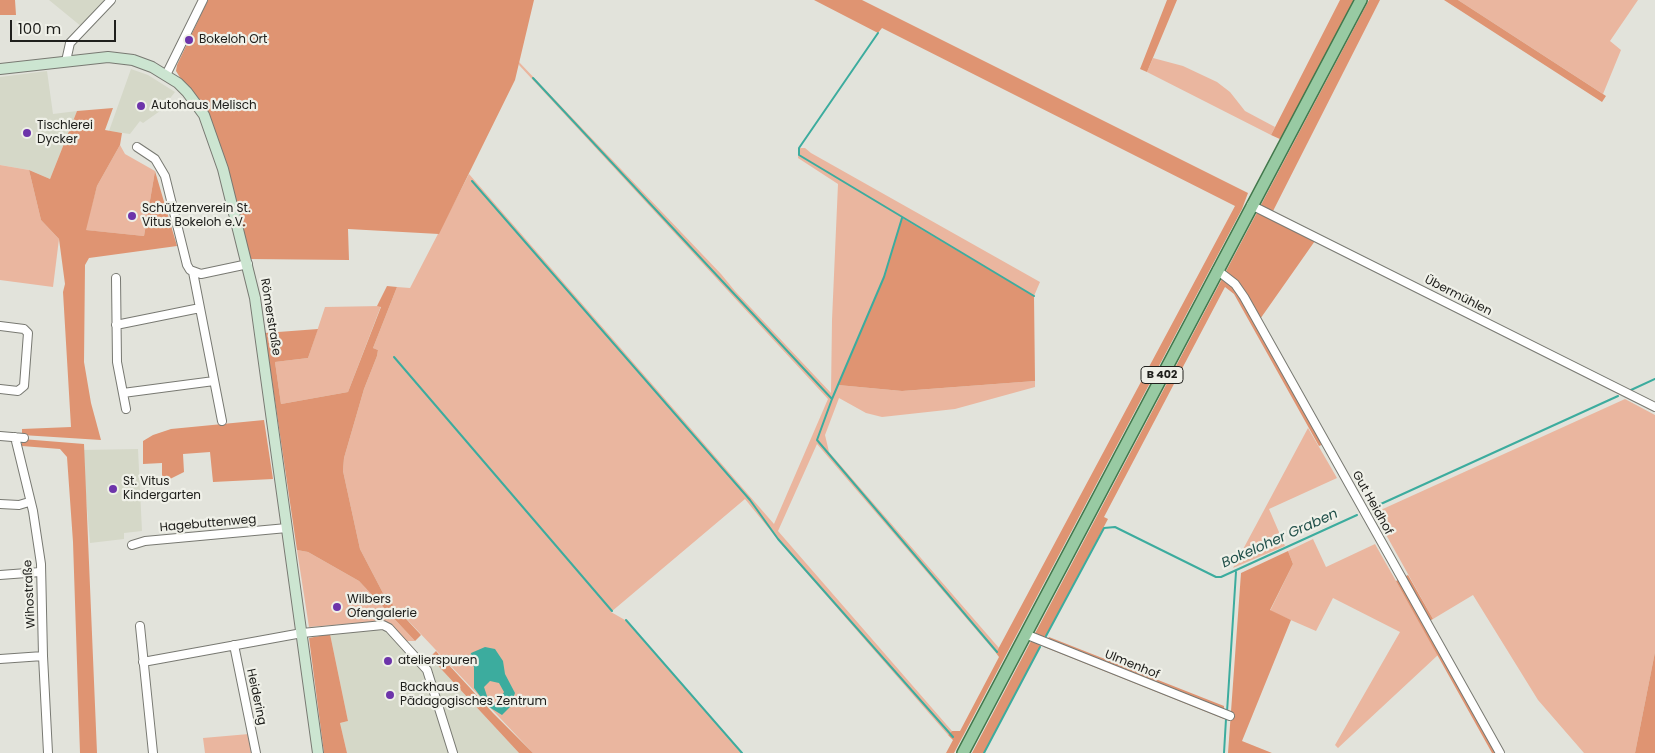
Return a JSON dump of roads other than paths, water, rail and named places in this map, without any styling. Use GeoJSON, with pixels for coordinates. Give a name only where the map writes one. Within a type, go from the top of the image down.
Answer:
{"type":"FeatureCollection","features":[{"type":"Feature","properties":{"kind":"main road","name":"B 402"},"geometry":{"type":"LineString","coordinates":[[963,753],[1361,0]]}},
{"type":"Feature","properties":{"kind":"street"},"geometry":{"type":"LineString","coordinates":[[66,61],[70,43],[111,0]]}},
{"type":"Feature","properties":{"kind":"street"},"geometry":{"type":"LineString","coordinates":[[166,75],[203,0]]}},
{"type":"Feature","properties":{"kind":"street","name":"Römerstraße"},"geometry":{"type":"LineString","coordinates":[[0,69],[66,61],[118,58],[136,61],[166,75],[188,92],[211,130],[248,264],[261,334],[318,753]]}},
{"type":"Feature","properties":{"kind":"street"},"geometry":{"type":"LineString","coordinates":[[137,147],[155,159],[164,176],[187,265],[192,272],[222,421]]}},
{"type":"Feature","properties":{"kind":"street","name":"Übermühlen"},"geometry":{"type":"LineString","coordinates":[[1252,205],[1655,407]]}},
{"type":"Feature","properties":{"kind":"street"},"geometry":{"type":"LineString","coordinates":[[192,272],[200,274],[248,264]]}},
{"type":"Feature","properties":{"kind":"street","name":"Gut Heidhof"},"geometry":{"type":"LineString","coordinates":[[1217,270],[1235,284],[1244,296],[1500,753]]}},
{"type":"Feature","properties":{"kind":"street"},"geometry":{"type":"LineString","coordinates":[[116,278],[117,362],[126,409]]}},
{"type":"Feature","properties":{"kind":"street"},"geometry":{"type":"LineString","coordinates":[[116,324],[200,308]]}},
{"type":"Feature","properties":{"kind":"street"},"geometry":{"type":"LineString","coordinates":[[0,326],[24,329],[28,334],[24,386],[18,391],[0,389]]}},
{"type":"Feature","properties":{"kind":"street"},"geometry":{"type":"LineString","coordinates":[[123,394],[214,381]]}},
{"type":"Feature","properties":{"kind":"street"},"geometry":{"type":"LineString","coordinates":[[0,436],[24,438]]}},
{"type":"Feature","properties":{"kind":"street","name":"Wihostraße"},"geometry":{"type":"LineString","coordinates":[[15,437],[39,549],[42,656],[48,753]]}},
{"type":"Feature","properties":{"kind":"street"},"geometry":{"type":"LineString","coordinates":[[0,504],[19,505],[30,502]]}},
{"type":"Feature","properties":{"kind":"street","name":"Hagebuttenweg"},"geometry":{"type":"LineString","coordinates":[[132,545],[145,541],[287,528]]}},
{"type":"Feature","properties":{"kind":"street"},"geometry":{"type":"LineString","coordinates":[[0,574],[40,572]]}},
{"type":"Feature","properties":{"kind":"street"},"geometry":{"type":"LineString","coordinates":[[143,662],[302,633],[375,624],[389,628],[427,670],[453,753]]}},
{"type":"Feature","properties":{"kind":"street"},"geometry":{"type":"LineString","coordinates":[[140,626],[153,753]]}},
{"type":"Feature","properties":{"kind":"street","name":"Ulmenhof"},"geometry":{"type":"LineString","coordinates":[[1025,634],[1230,716]]}},
{"type":"Feature","properties":{"kind":"street","name":"Heidering"},"geometry":{"type":"LineString","coordinates":[[234,645],[256,753]]}},
{"type":"Feature","properties":{"kind":"street"},"geometry":{"type":"LineString","coordinates":[[0,659],[42,656]]}},
{"type":"Feature","properties":{"kind":"water"},"geometry":{"type":"Polygon","coordinates":[[[485,647],[495,649],[503,661],[505,674],[515,693],[510,707],[502,715],[489,707],[499,701],[504,692],[499,683],[490,681],[484,687],[489,702],[486,704],[474,688],[474,667],[470,659],[471,653],[485,647]]]}},
{"type":"Feature","properties":{"kind":"waterway"},"geometry":{"type":"LineString","coordinates":[[878,33],[799,148],[799,155],[1034,296]]}},
{"type":"Feature","properties":{"kind":"waterway"},"geometry":{"type":"LineString","coordinates":[[533,78],[832,399]]}},
{"type":"Feature","properties":{"kind":"waterway"},"geometry":{"type":"LineString","coordinates":[[472,181],[750,500],[778,539],[953,737]]}},
{"type":"Feature","properties":{"kind":"waterway"},"geometry":{"type":"LineString","coordinates":[[902,218],[884,277],[832,399],[817,440],[997,652]]}},
{"type":"Feature","properties":{"kind":"waterway"},"geometry":{"type":"LineString","coordinates":[[394,357],[612,611]]}},
{"type":"Feature","properties":{"kind":"waterway","name":"Bokeloher Graben"},"geometry":{"type":"LineString","coordinates":[[1631,390],[1655,379]]}},
{"type":"Feature","properties":{"kind":"waterway","name":"Bokeloher Graben"},"geometry":{"type":"LineString","coordinates":[[1372,508],[1618,396]]}},
{"type":"Feature","properties":{"kind":"waterway","name":"Bokeloher Graben"},"geometry":{"type":"LineString","coordinates":[[1046,636],[1104,528],[1115,527],[1216,577],[1221,577],[1357,515]]}},
{"type":"Feature","properties":{"kind":"waterway"},"geometry":{"type":"LineString","coordinates":[[1227,712],[1236,572]]}},
{"type":"Feature","properties":{"kind":"waterway"},"geometry":{"type":"LineString","coordinates":[[626,620],[742,753]]}},
{"type":"Feature","properties":{"kind":"waterway","name":"Bokeloher Graben"},"geometry":{"type":"LineString","coordinates":[[984,753],[1040,647]]}},
{"type":"Feature","properties":{"kind":"waterway"},"geometry":{"type":"LineString","coordinates":[[1224,753],[1226,719]]}},
{"type":"Feature","properties":{"kind":"place","name":"Bokeloh Ort"},"geometry":{"type":"Point","coordinates":[189,40]}},
{"type":"Feature","properties":{"kind":"place","name":"Autohaus Melisch"},"geometry":{"type":"Point","coordinates":[141,106]}},
{"type":"Feature","properties":{"kind":"place","name":"Tischlerei Dycker"},"geometry":{"type":"Point","coordinates":[27,133]}},
{"type":"Feature","properties":{"kind":"place","name":"Schützenverein St. Vitus Bokeloh e.V."},"geometry":{"type":"Point","coordinates":[132,216]}},
{"type":"Feature","properties":{"kind":"place","name":"St. Vitus Kindergarten"},"geometry":{"type":"Point","coordinates":[113,489]}},
{"type":"Feature","properties":{"kind":"place","name":"Wilbers Ofengalerie"},"geometry":{"type":"Point","coordinates":[337,607]}},
{"type":"Feature","properties":{"kind":"place","name":"atelierspuren"},"geometry":{"type":"Point","coordinates":[388,661]}},
{"type":"Feature","properties":{"kind":"place","name":"Backhaus Pädagogisches Zentrum"},"geometry":{"type":"Point","coordinates":[390,695]}}]}
